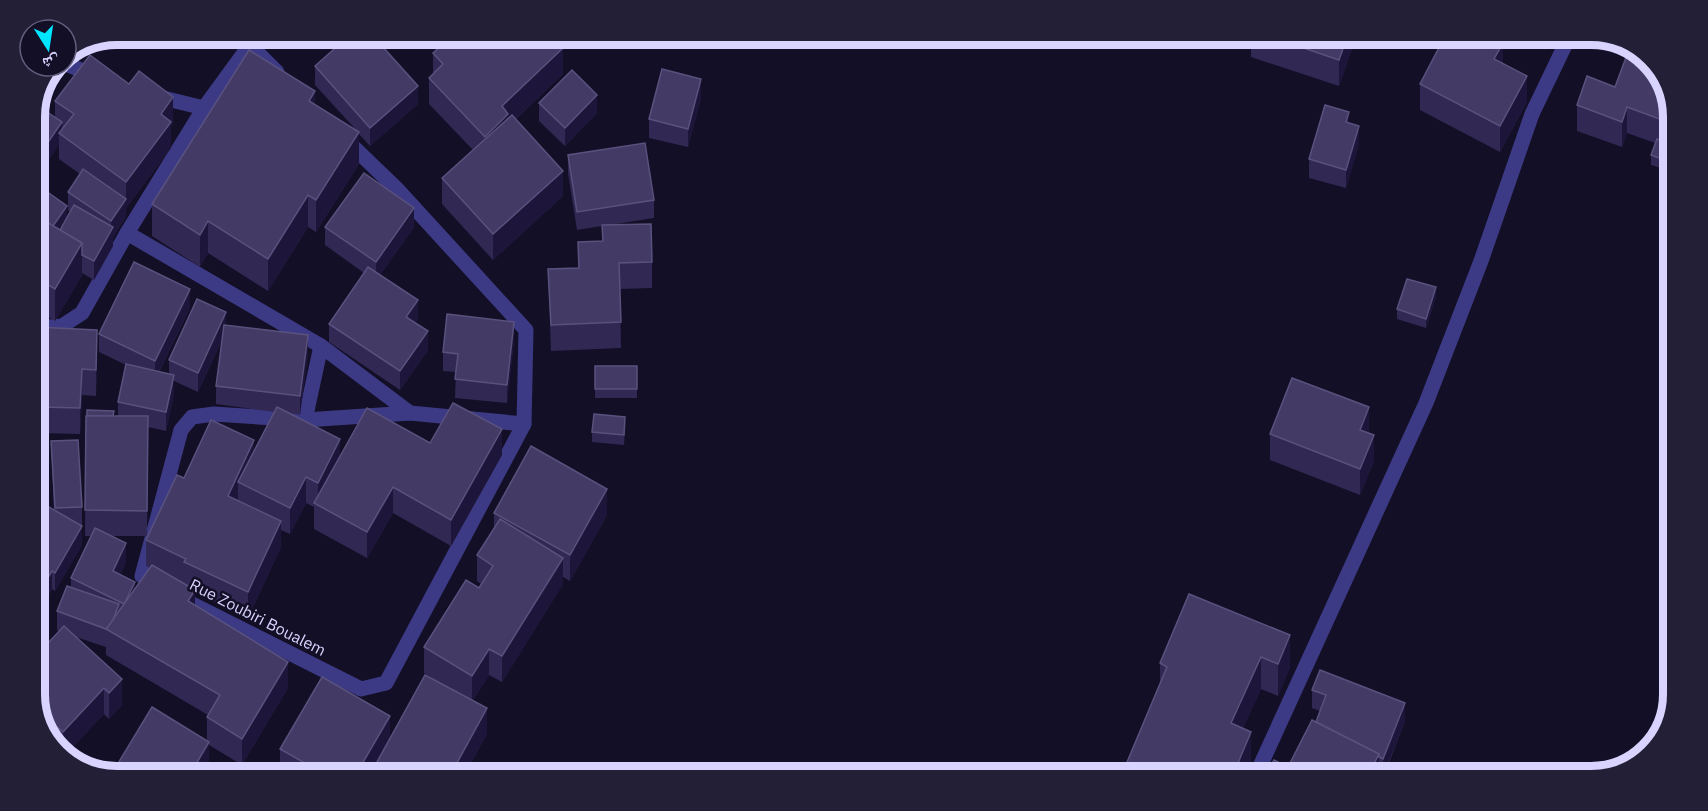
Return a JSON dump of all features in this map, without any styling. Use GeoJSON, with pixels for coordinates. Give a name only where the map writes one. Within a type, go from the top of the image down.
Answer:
{"type":"FeatureCollection","features":[{"type":"Feature","properties":{"kind":"street"},"geometry":{"type":"LineString","coordinates":[[45,327],[62,326],[82,314],[127,233],[242,45]]}},
{"type":"Feature","properties":{"kind":"street"},"geometry":{"type":"LineString","coordinates":[[250,45],[292,86]]}},
{"type":"Feature","properties":{"kind":"street"},"geometry":{"type":"LineString","coordinates":[[1260,766],[1426,403],[1481,261],[1532,114],[1565,45]]}},
{"type":"Feature","properties":{"kind":"street"},"geometry":{"type":"LineString","coordinates":[[78,69],[107,80]]}},
{"type":"Feature","properties":{"kind":"street"},"geometry":{"type":"LineString","coordinates":[[139,91],[204,108]]}},
{"type":"Feature","properties":{"kind":"street","name":"Rue Zoubiri Boualem"},"geometry":{"type":"LineString","coordinates":[[333,128],[398,190],[526,330],[524,424],[386,683],[361,689],[142,576],[147,549],[181,430],[192,417],[214,414],[305,420],[410,413],[524,424]]}},
{"type":"Feature","properties":{"kind":"street"},"geometry":{"type":"LineString","coordinates":[[127,233],[321,346],[410,413]]}},
{"type":"Feature","properties":{"kind":"street"},"geometry":{"type":"LineString","coordinates":[[305,420],[321,346]]}},
{"type":"Feature","properties":{"kind":"building"},"geometry":{"type":"Polygon","coordinates":[[[339,45],[381,45],[418,86],[370,128],[315,66],[339,45]]]}},
{"type":"Feature","properties":{"kind":"building"},"geometry":{"type":"Polygon","coordinates":[[[442,45],[560,45],[563,48],[502,106],[508,114],[485,137],[429,78],[443,64],[433,53],[442,45]]]}},
{"type":"Feature","properties":{"kind":"building"},"geometry":{"type":"Polygon","coordinates":[[[1295,45],[1344,45],[1339,60],[1295,45]]]}},
{"type":"Feature","properties":{"kind":"building"},"geometry":{"type":"Polygon","coordinates":[[[1440,45],[1502,45],[1494,59],[1527,76],[1500,126],[1420,84],[1440,45]]]}},
{"type":"Feature","properties":{"kind":"building"},"geometry":{"type":"Polygon","coordinates":[[[249,50],[315,91],[309,101],[359,132],[316,200],[308,195],[268,259],[208,221],[200,235],[152,204],[249,50]]]}},
{"type":"Feature","properties":{"kind":"building"},"geometry":{"type":"Polygon","coordinates":[[[90,55],[129,84],[139,71],[173,97],[161,114],[171,122],[126,182],[59,133],[74,114],[55,101],[72,78],[78,78],[78,71],[90,55]]]}},
{"type":"Feature","properties":{"kind":"building"},"geometry":{"type":"Polygon","coordinates":[[[1627,55],[1645,70],[1656,85],[1662,103],[1663,120],[1627,107],[1622,122],[1577,105],[1587,76],[1615,87],[1627,55]]]}},
{"type":"Feature","properties":{"kind":"building"},"geometry":{"type":"Polygon","coordinates":[[[662,69],[701,79],[688,129],[649,119],[662,69]]]}},
{"type":"Feature","properties":{"kind":"building"},"geometry":{"type":"Polygon","coordinates":[[[572,70],[597,95],[565,128],[539,103],[572,70]]]}},
{"type":"Feature","properties":{"kind":"building"},"geometry":{"type":"Polygon","coordinates":[[[1325,105],[1349,112],[1346,122],[1359,126],[1346,170],[1309,159],[1325,105]]]}},
{"type":"Feature","properties":{"kind":"building"},"geometry":{"type":"Polygon","coordinates":[[[45,111],[62,122],[45,147],[45,111]]]}},
{"type":"Feature","properties":{"kind":"building"},"geometry":{"type":"Polygon","coordinates":[[[512,115],[563,171],[493,234],[442,178],[512,115]]]}},
{"type":"Feature","properties":{"kind":"building"},"geometry":{"type":"Polygon","coordinates":[[[1657,139],[1663,141],[1663,159],[1651,155],[1657,139]]]}},
{"type":"Feature","properties":{"kind":"building"},"geometry":{"type":"Polygon","coordinates":[[[645,143],[654,200],[577,212],[568,155],[645,143]]]}},
{"type":"Feature","properties":{"kind":"building"},"geometry":{"type":"Polygon","coordinates":[[[83,169],[126,199],[111,221],[68,192],[83,169]]]}},
{"type":"Feature","properties":{"kind":"building"},"geometry":{"type":"Polygon","coordinates":[[[364,173],[414,208],[376,262],[325,227],[364,173]]]}},
{"type":"Feature","properties":{"kind":"building"},"geometry":{"type":"Polygon","coordinates":[[[45,192],[67,206],[53,226],[45,221],[45,192]]]}},
{"type":"Feature","properties":{"kind":"building"},"geometry":{"type":"Polygon","coordinates":[[[74,205],[113,227],[94,261],[82,255],[82,243],[60,230],[74,205]]]}},
{"type":"Feature","properties":{"kind":"building"},"geometry":{"type":"Polygon","coordinates":[[[45,221],[82,243],[55,289],[45,283],[45,221]]]}},
{"type":"Feature","properties":{"kind":"building"},"geometry":{"type":"Polygon","coordinates":[[[651,224],[652,262],[619,263],[621,322],[551,325],[548,269],[579,268],[578,242],[603,241],[602,225],[651,224]]]}},
{"type":"Feature","properties":{"kind":"building"},"geometry":{"type":"Polygon","coordinates":[[[134,262],[190,289],[155,361],[99,334],[134,262]]]}},
{"type":"Feature","properties":{"kind":"building"},"geometry":{"type":"Polygon","coordinates":[[[368,267],[418,300],[406,317],[428,331],[400,371],[329,324],[368,267]]]}},
{"type":"Feature","properties":{"kind":"building"},"geometry":{"type":"Polygon","coordinates":[[[1407,279],[1436,287],[1426,319],[1397,309],[1407,279]]]}},
{"type":"Feature","properties":{"kind":"building"},"geometry":{"type":"Polygon","coordinates":[[[197,299],[226,312],[198,373],[169,360],[197,299]]]}},
{"type":"Feature","properties":{"kind":"building"},"geometry":{"type":"Polygon","coordinates":[[[447,314],[514,322],[507,385],[455,379],[458,354],[443,352],[447,314]]]}},
{"type":"Feature","properties":{"kind":"building"},"geometry":{"type":"Polygon","coordinates":[[[224,325],[308,335],[300,396],[216,386],[224,325]]]}},
{"type":"Feature","properties":{"kind":"building"},"geometry":{"type":"Polygon","coordinates":[[[45,327],[97,330],[96,370],[82,369],[80,408],[45,407],[45,327]]]}},
{"type":"Feature","properties":{"kind":"building"},"geometry":{"type":"Polygon","coordinates":[[[126,364],[174,375],[166,412],[118,402],[126,364]]]}},
{"type":"Feature","properties":{"kind":"building"},"geometry":{"type":"Polygon","coordinates":[[[595,366],[637,366],[637,389],[595,389],[595,366]]]}},
{"type":"Feature","properties":{"kind":"building"},"geometry":{"type":"Polygon","coordinates":[[[1292,378],[1369,407],[1360,430],[1374,435],[1360,469],[1270,434],[1292,378]]]}},
{"type":"Feature","properties":{"kind":"building"},"geometry":{"type":"Polygon","coordinates":[[[453,403],[502,429],[451,520],[393,487],[367,532],[314,503],[367,408],[430,443],[453,403]]]}},
{"type":"Feature","properties":{"kind":"building"},"geometry":{"type":"Polygon","coordinates":[[[277,407],[340,439],[318,483],[306,477],[290,508],[238,482],[277,407]]]}},
{"type":"Feature","properties":{"kind":"building"},"geometry":{"type":"Polygon","coordinates":[[[87,410],[114,411],[113,416],[87,416],[87,410]]]}},
{"type":"Feature","properties":{"kind":"building"},"geometry":{"type":"Polygon","coordinates":[[[594,414],[625,417],[624,435],[592,432],[594,414]]]}},
{"type":"Feature","properties":{"kind":"building"},"geometry":{"type":"Polygon","coordinates":[[[86,416],[148,416],[147,511],[85,510],[86,416]]]}},
{"type":"Feature","properties":{"kind":"building"},"geometry":{"type":"Polygon","coordinates":[[[211,420],[254,440],[228,496],[281,521],[248,592],[184,562],[186,559],[146,540],[177,475],[184,478],[211,420]]]}},
{"type":"Feature","properties":{"kind":"building"},"geometry":{"type":"Polygon","coordinates":[[[78,440],[82,507],[55,508],[51,441],[78,440]]]}},
{"type":"Feature","properties":{"kind":"building"},"geometry":{"type":"Polygon","coordinates":[[[531,446],[607,489],[570,555],[494,513],[531,446]]]}},
{"type":"Feature","properties":{"kind":"building"},"geometry":{"type":"Polygon","coordinates":[[[45,505],[82,526],[55,573],[52,571],[45,583],[45,505]]]}},
{"type":"Feature","properties":{"kind":"building"},"geometry":{"type":"Polygon","coordinates":[[[500,519],[563,558],[502,656],[489,649],[472,676],[424,647],[466,580],[479,588],[493,566],[477,555],[500,519]]]}},
{"type":"Feature","properties":{"kind":"building"},"geometry":{"type":"Polygon","coordinates":[[[95,528],[126,543],[113,571],[135,582],[124,604],[71,578],[95,528]]]}},
{"type":"Feature","properties":{"kind":"building"},"geometry":{"type":"Polygon","coordinates":[[[152,565],[195,590],[188,601],[288,662],[242,739],[207,717],[220,695],[106,629],[152,565]]]}},
{"type":"Feature","properties":{"kind":"building"},"geometry":{"type":"Polygon","coordinates":[[[67,586],[119,604],[113,620],[106,629],[57,611],[67,586]]]}},
{"type":"Feature","properties":{"kind":"building"},"geometry":{"type":"Polygon","coordinates":[[[1189,594],[1290,635],[1278,664],[1261,657],[1231,723],[1251,732],[1237,766],[1125,766],[1167,667],[1160,663],[1189,594]]]}},
{"type":"Feature","properties":{"kind":"building"},"geometry":{"type":"Polygon","coordinates":[[[64,626],[122,679],[109,693],[104,688],[63,732],[50,720],[46,708],[45,646],[64,626]]]}},
{"type":"Feature","properties":{"kind":"building"},"geometry":{"type":"Polygon","coordinates":[[[1320,670],[1405,703],[1383,759],[1379,757],[1379,754],[1316,722],[1326,695],[1312,690],[1320,670]]]}},
{"type":"Feature","properties":{"kind":"building"},"geometry":{"type":"Polygon","coordinates":[[[425,675],[487,708],[455,766],[375,766],[425,675]]]}},
{"type":"Feature","properties":{"kind":"building"},"geometry":{"type":"Polygon","coordinates":[[[322,677],[390,716],[361,766],[310,766],[280,749],[322,677]]]}},
{"type":"Feature","properties":{"kind":"building"},"geometry":{"type":"Polygon","coordinates":[[[152,707],[209,742],[195,766],[116,766],[152,707]]]}},
{"type":"Feature","properties":{"kind":"building"},"geometry":{"type":"Polygon","coordinates":[[[1312,720],[1379,754],[1373,766],[1289,766],[1312,720]]]}},
{"type":"Feature","properties":{"kind":"building"},"geometry":{"type":"Polygon","coordinates":[[[1274,760],[1286,766],[1271,766],[1274,760]]]}}]}
